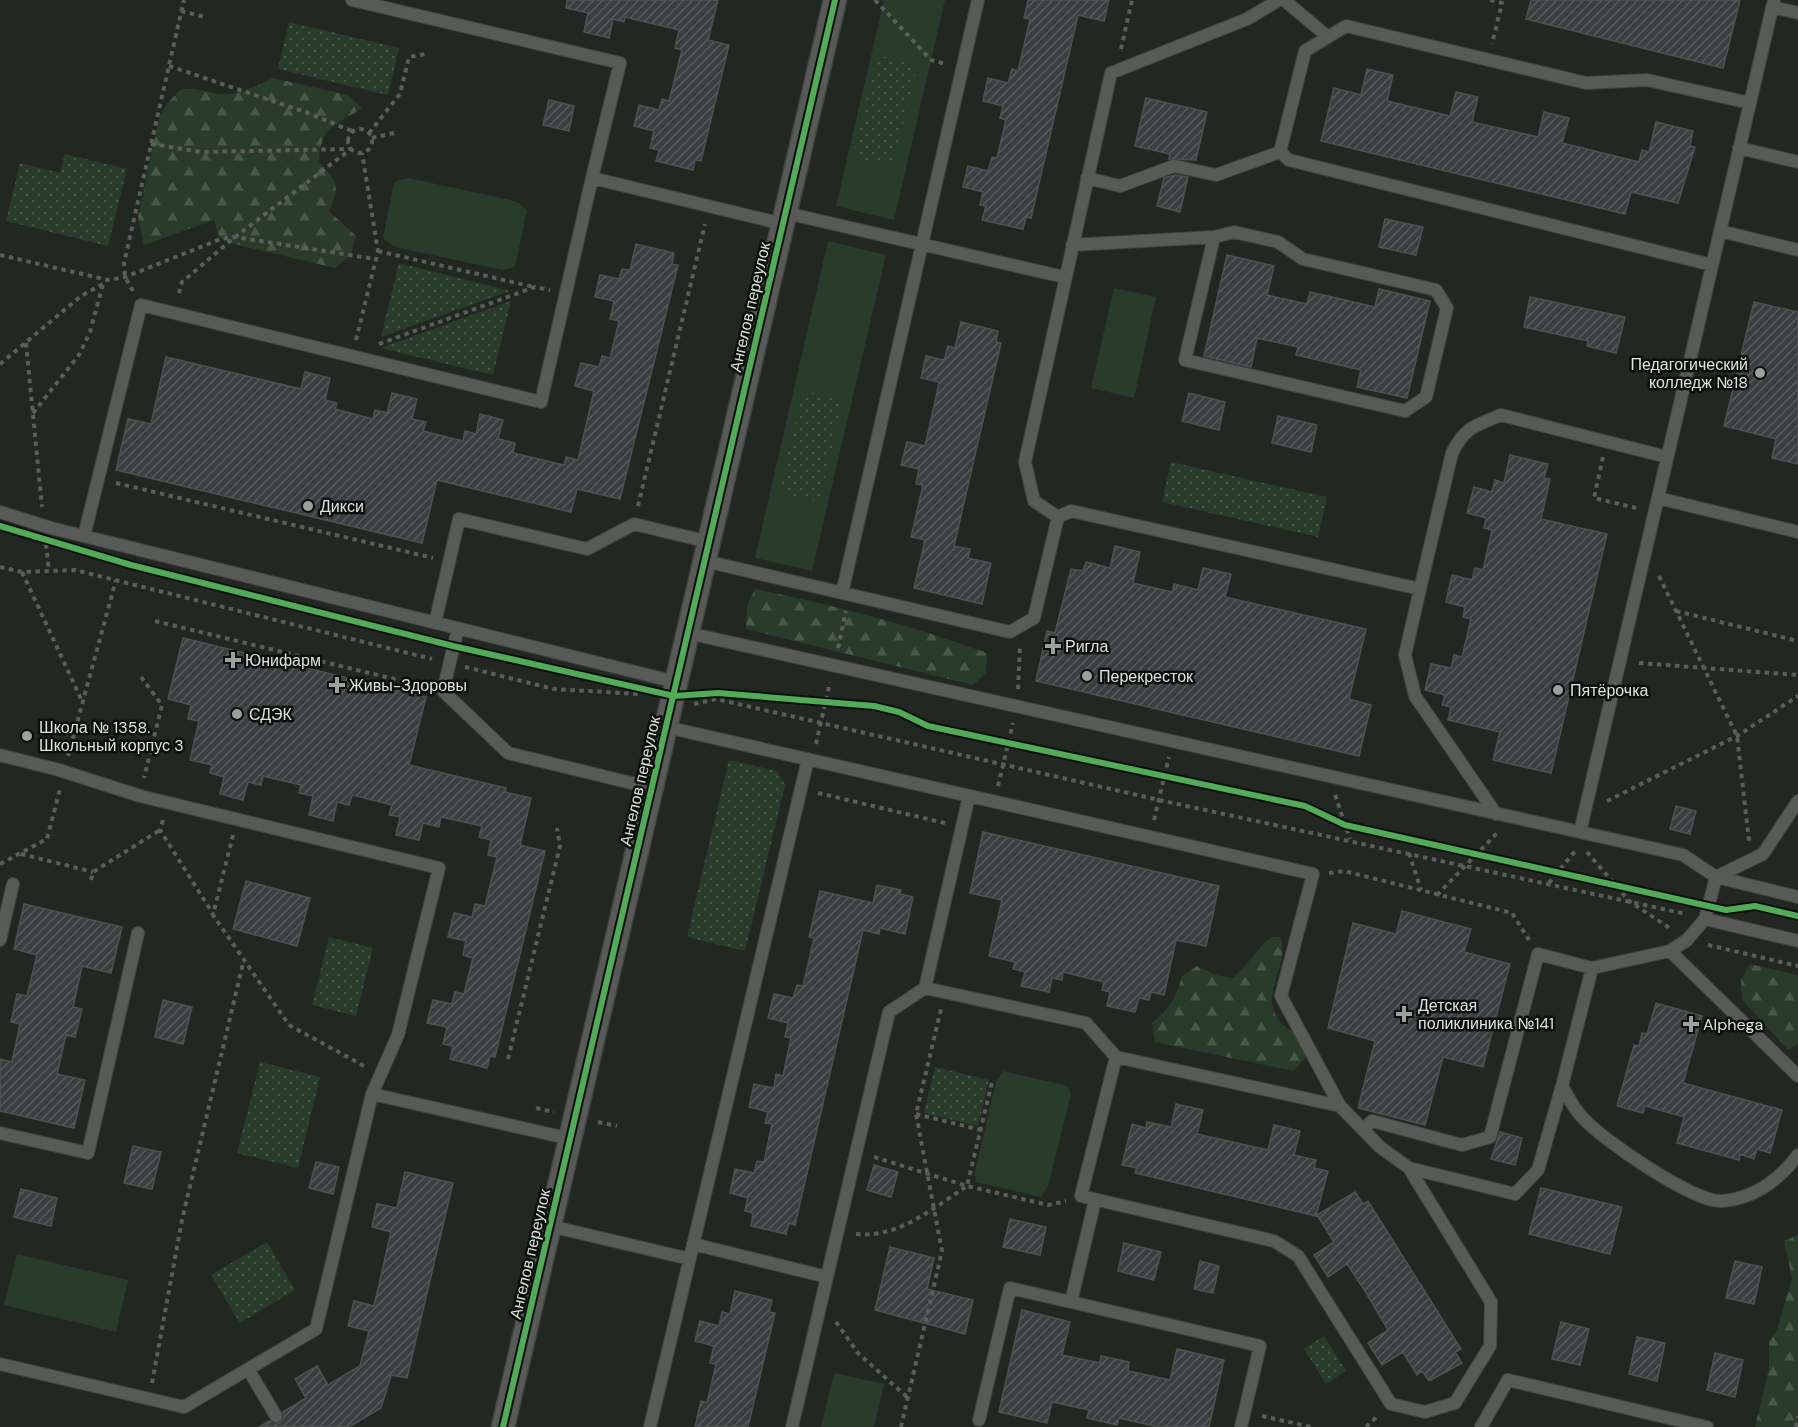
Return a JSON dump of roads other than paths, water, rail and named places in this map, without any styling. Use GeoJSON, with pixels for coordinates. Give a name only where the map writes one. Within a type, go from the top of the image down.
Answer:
{"type":"FeatureCollection","features":[{"type":"Feature","properties":{"kind":"street","name":"Ангелов переулок"},"geometry":{"type":"LineString","coordinates":[[503,1427],[666,727],[679,695],[688,633],[835,0]]}},
{"type":"Feature","properties":{"kind":"lane"},"geometry":{"type":"LineString","coordinates":[[84,536],[141,305],[352,354],[541,402],[620,63],[352,0]]}},
{"type":"Feature","properties":{"kind":"lane"},"geometry":{"type":"LineString","coordinates":[[842,593],[978,0]]}},
{"type":"Feature","properties":{"kind":"lane"},"geometry":{"type":"LineString","coordinates":[[1058,517],[1034,501],[1025,462],[1064,277],[1111,73],[1247,19],[1279,0]]}},
{"type":"Feature","properties":{"kind":"lane"},"geometry":{"type":"LineString","coordinates":[[1284,0],[1328,37]]}},
{"type":"Feature","properties":{"kind":"lane"},"geometry":{"type":"LineString","coordinates":[[1580,832],[1773,3],[1798,14]]}},
{"type":"Feature","properties":{"kind":"lane"},"geometry":{"type":"LineString","coordinates":[[1280,152],[1305,51],[1346,26],[1586,83],[1647,80],[1750,103]]}},
{"type":"Feature","properties":{"kind":"lane"},"geometry":{"type":"LineString","coordinates":[[1739,148],[1798,162]]}},
{"type":"Feature","properties":{"kind":"lane"},"geometry":{"type":"LineString","coordinates":[[1087,178],[1120,186],[1174,165],[1215,175],[1280,152]]}},
{"type":"Feature","properties":{"kind":"lane"},"geometry":{"type":"LineString","coordinates":[[1280,152],[1289,160],[1712,265]]}},
{"type":"Feature","properties":{"kind":"lane"},"geometry":{"type":"LineString","coordinates":[[592,178],[709,206],[922,244],[1064,277]]}},
{"type":"Feature","properties":{"kind":"lane"},"geometry":{"type":"LineString","coordinates":[[1720,231],[1798,250]]}},
{"type":"Feature","properties":{"kind":"lane"},"geometry":{"type":"LineString","coordinates":[[1072,245],[1214,237],[1234,232],[1278,242],[1303,259],[1436,290],[1447,308],[1426,397],[1405,411],[1185,360],[1214,237]]}},
{"type":"Feature","properties":{"kind":"lane"},"geometry":{"type":"LineString","coordinates":[[1496,814],[1414,696],[1405,655],[1452,453],[1462,434],[1501,415],[1668,457]]}},
{"type":"Feature","properties":{"kind":"lane"},"geometry":{"type":"LineString","coordinates":[[1658,498],[1798,532]]}},
{"type":"Feature","properties":{"kind":"lane"},"geometry":{"type":"LineString","coordinates":[[1058,517],[1071,511],[1420,589]]}},
{"type":"Feature","properties":{"kind":"lane"},"geometry":{"type":"LineString","coordinates":[[0,512],[44,526],[458,628],[679,695]]}},
{"type":"Feature","properties":{"kind":"lane"},"geometry":{"type":"LineString","coordinates":[[435,623],[459,519],[587,549],[634,524],[707,552],[842,593],[1010,632],[1034,618],[1058,517]]}},
{"type":"Feature","properties":{"kind":"lane"},"geometry":{"type":"LineString","coordinates":[[458,628],[443,691],[508,753],[652,788]]}},
{"type":"Feature","properties":{"kind":"lane"},"geometry":{"type":"LineString","coordinates":[[688,633],[1683,855],[1716,877],[1798,897]]}},
{"type":"Feature","properties":{"kind":"lane"},"geometry":{"type":"LineString","coordinates":[[666,727],[1313,874],[1281,996],[1340,1107],[1380,1147],[1409,1168],[1515,1194],[1538,1170],[1592,968]]}},
{"type":"Feature","properties":{"kind":"lane"},"geometry":{"type":"LineString","coordinates":[[0,755],[64,771],[167,803],[439,868],[398,1035],[372,1094],[316,1329],[184,1407],[0,1364]]}},
{"type":"Feature","properties":{"kind":"lane"},"geometry":{"type":"LineString","coordinates":[[650,1427],[808,759]]}},
{"type":"Feature","properties":{"kind":"lane"},"geometry":{"type":"LineString","coordinates":[[792,1427],[889,1012],[925,988],[969,796]]}},
{"type":"Feature","properties":{"kind":"lane"},"geometry":{"type":"LineString","coordinates":[[1363,1130],[1372,1121],[1462,1145],[1490,1137],[1538,954],[1592,968],[1670,951],[1688,940],[1705,919],[1716,877],[1763,854],[1798,801]]}},
{"type":"Feature","properties":{"kind":"lane"},"geometry":{"type":"LineString","coordinates":[[0,940],[13,884]]}},
{"type":"Feature","properties":{"kind":"lane"},"geometry":{"type":"LineString","coordinates":[[1705,919],[1798,941]]}},
{"type":"Feature","properties":{"kind":"lane"},"geometry":{"type":"LineString","coordinates":[[0,1133],[88,1153],[138,933]]}},
{"type":"Feature","properties":{"kind":"lane"},"geometry":{"type":"LineString","coordinates":[[1670,951],[1798,1076]]}},
{"type":"Feature","properties":{"kind":"lane"},"geometry":{"type":"LineString","coordinates":[[925,988],[1086,1023],[1116,1057],[1340,1107]]}},
{"type":"Feature","properties":{"kind":"lane"},"geometry":{"type":"LineString","coordinates":[[1116,1057],[1081,1196],[1274,1241],[1298,1256],[1391,1404],[1425,1412],[1455,1403],[1490,1346],[1491,1302],[1409,1168]]}},
{"type":"Feature","properties":{"kind":"lane"},"geometry":{"type":"LineString","coordinates":[[1562,1086],[1582,1117],[1652,1171],[1702,1196],[1720,1202],[1747,1197],[1786,1171],[1798,1155]]}},
{"type":"Feature","properties":{"kind":"lane"},"geometry":{"type":"LineString","coordinates":[[372,1094],[571,1139]]}},
{"type":"Feature","properties":{"kind":"lane"},"geometry":{"type":"LineString","coordinates":[[1071,1302],[1095,1200]]}},
{"type":"Feature","properties":{"kind":"lane"},"geometry":{"type":"LineString","coordinates":[[550,1226],[690,1259]]}},
{"type":"Feature","properties":{"kind":"lane"},"geometry":{"type":"LineString","coordinates":[[693,1245],[827,1277]]}},
{"type":"Feature","properties":{"kind":"lane"},"geometry":{"type":"LineString","coordinates":[[979,1420],[1010,1288],[1260,1346],[1241,1427]]}},
{"type":"Feature","properties":{"kind":"lane"},"geometry":{"type":"LineString","coordinates":[[248,1369],[276,1416]]}},
{"type":"Feature","properties":{"kind":"lane"},"geometry":{"type":"LineString","coordinates":[[1481,1427],[1508,1380],[1707,1427]]}},
{"type":"Feature","properties":{"kind":"place","name":"Педагогический колледж №18"},"geometry":{"type":"Point","coordinates":[1760,373]}},
{"type":"Feature","properties":{"kind":"place","name":"Дикси"},"geometry":{"type":"Point","coordinates":[308,506]}},
{"type":"Feature","properties":{"kind":"place","name":"Ригла"},"geometry":{"type":"Point","coordinates":[1053,646]}},
{"type":"Feature","properties":{"kind":"place","name":"Юнифарм"},"geometry":{"type":"Point","coordinates":[233,660]}},
{"type":"Feature","properties":{"kind":"place","name":"Перекресток"},"geometry":{"type":"Point","coordinates":[1087,676]}},
{"type":"Feature","properties":{"kind":"place","name":"Живы-Здоровы"},"geometry":{"type":"Point","coordinates":[337,685]}},
{"type":"Feature","properties":{"kind":"place","name":"Пятёрочка"},"geometry":{"type":"Point","coordinates":[1558,690]}},
{"type":"Feature","properties":{"kind":"place","name":"СДЭК"},"geometry":{"type":"Point","coordinates":[237,714]}},
{"type":"Feature","properties":{"kind":"place","name":"Школа № 1358. Школьный корпус 3"},"geometry":{"type":"Point","coordinates":[27,736]}},
{"type":"Feature","properties":{"kind":"place","name":"Детская поликлиника №141"},"geometry":{"type":"Point","coordinates":[1404,1014]}},
{"type":"Feature","properties":{"kind":"place","name":"Alphega"},"geometry":{"type":"Point","coordinates":[1691,1024]}}]}
